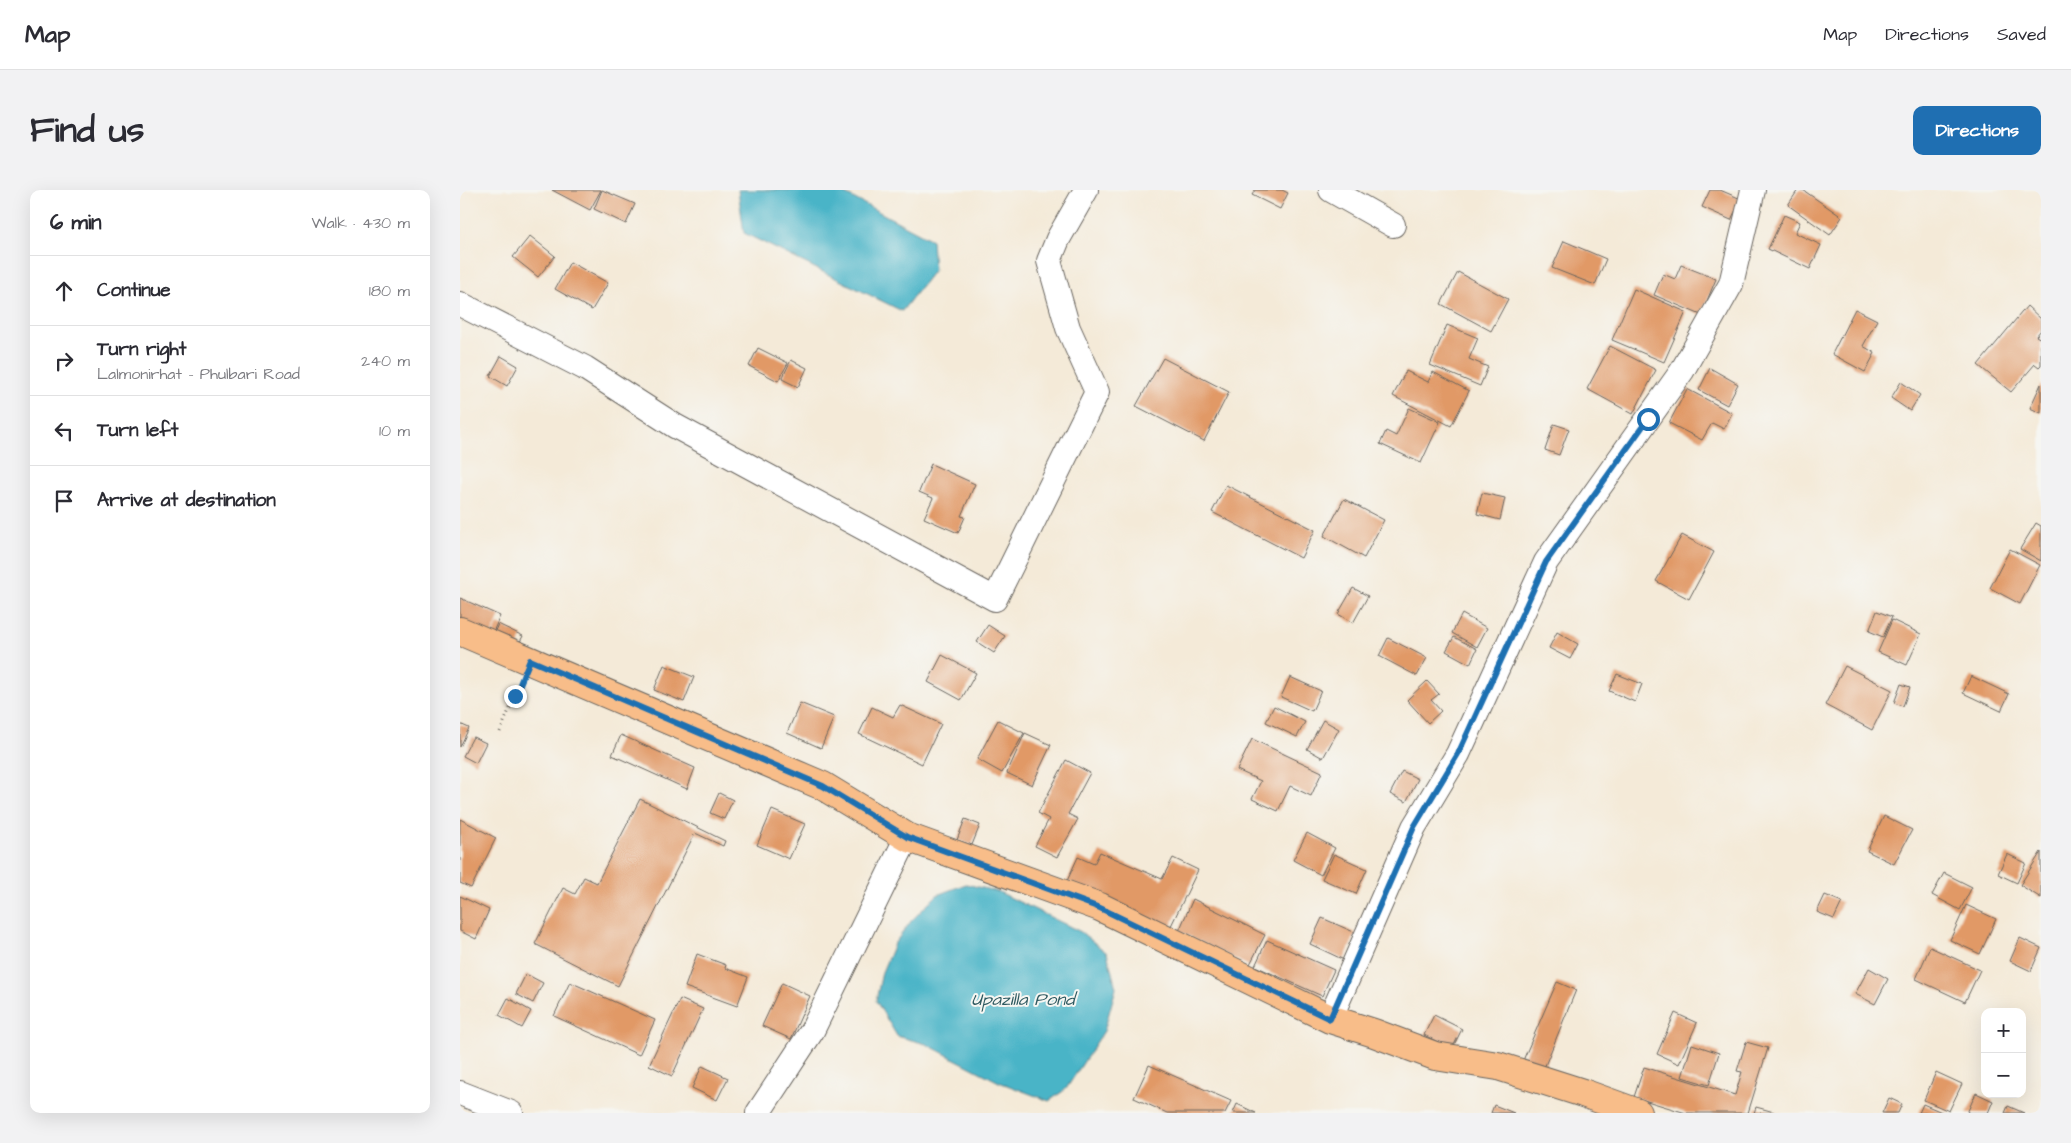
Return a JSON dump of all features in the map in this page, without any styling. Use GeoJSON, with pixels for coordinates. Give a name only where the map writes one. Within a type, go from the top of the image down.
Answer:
{"type":"FeatureCollection","features":[{"type":"Feature","properties":{"kind":"main road"},"geometry":{"type":"LineString","coordinates":[[460,631],[823,786],[907,837],[1100,908],[1330,1019],[1374,1032],[1435,1056],[1498,1066],[1638,1113]]}},
{"type":"Feature","properties":{"kind":"street"},"geometry":{"type":"LineString","coordinates":[[460,304],[585,368],[675,426],[995,599],[1097,392],[1068,328],[1049,261],[1058,239],[1086,190]]}},
{"type":"Feature","properties":{"kind":"street"},"geometry":{"type":"LineString","coordinates":[[1331,190],[1393,225]]}},
{"type":"Feature","properties":{"kind":"street"},"geometry":{"type":"LineString","coordinates":[[1330,1019],[1414,827],[1458,754],[1546,562],[1682,371],[1731,284],[1753,190]]}},
{"type":"Feature","properties":{"kind":"street"},"geometry":{"type":"LineString","coordinates":[[758,1113],[812,1031],[907,837]]}},
{"type":"Feature","properties":{"kind":"street"},"geometry":{"type":"LineString","coordinates":[[460,1093],[511,1113]]}},
{"type":"Feature","properties":{"kind":"path"},"geometry":{"type":"LineString","coordinates":[[500,732],[530,660]]}},
{"type":"Feature","properties":{"kind":"water"},"geometry":{"type":"Polygon","coordinates":[[[738,190],[838,190],[932,240],[934,270],[902,311],[744,233],[738,190]]]}},
{"type":"Feature","properties":{"kind":"water","name":"Upazilla Pond"},"geometry":{"type":"Polygon","coordinates":[[[966,884],[999,892],[1081,932],[1107,953],[1116,988],[1104,1031],[1066,1089],[1049,1101],[999,1082],[926,1044],[897,1036],[876,1001],[882,972],[894,944],[912,920],[937,895],[966,884]]]}},
{"type":"Feature","properties":{"kind":"building"},"geometry":{"type":"Polygon","coordinates":[[[552,190],[601,190],[590,210],[552,190]]]}},
{"type":"Feature","properties":{"kind":"building"},"geometry":{"type":"Polygon","coordinates":[[[602,190],[635,204],[626,224],[594,209],[602,190]]]}},
{"type":"Feature","properties":{"kind":"building"},"geometry":{"type":"Polygon","coordinates":[[[1255,190],[1282,190],[1288,193],[1280,209],[1252,195],[1255,190]]]}},
{"type":"Feature","properties":{"kind":"building"},"geometry":{"type":"Polygon","coordinates":[[[1710,190],[1720,190],[1741,199],[1731,220],[1702,207],[1710,190]]]}},
{"type":"Feature","properties":{"kind":"building"},"geometry":{"type":"Polygon","coordinates":[[[1798,190],[1803,190],[1842,217],[1830,235],[1788,205],[1798,190]]]}},
{"type":"Feature","properties":{"kind":"building"},"geometry":{"type":"Polygon","coordinates":[[[1784,215],[1800,222],[1795,233],[1821,245],[1810,269],[1768,249],[1784,215]]]}},
{"type":"Feature","properties":{"kind":"building"},"geometry":{"type":"Polygon","coordinates":[[[530,236],[555,256],[538,277],[513,257],[530,236]]]}},
{"type":"Feature","properties":{"kind":"building"},"geometry":{"type":"Polygon","coordinates":[[[1564,241],[1606,259],[1595,285],[1552,268],[1564,241]]]}},
{"type":"Feature","properties":{"kind":"building"},"geometry":{"type":"Polygon","coordinates":[[[570,262],[608,283],[592,310],[555,289],[570,262]]]}},
{"type":"Feature","properties":{"kind":"building"},"geometry":{"type":"Polygon","coordinates":[[[1681,265],[1716,279],[1701,315],[1654,295],[1663,274],[1675,279],[1681,265]]]}},
{"type":"Feature","properties":{"kind":"building"},"geometry":{"type":"Polygon","coordinates":[[[1458,272],[1508,299],[1491,331],[1441,304],[1458,272]]]}},
{"type":"Feature","properties":{"kind":"building"},"geometry":{"type":"Polygon","coordinates":[[[1634,289],[1686,312],[1664,362],[1612,340],[1634,289]]]}},
{"type":"Feature","properties":{"kind":"building"},"geometry":{"type":"Polygon","coordinates":[[[2027,306],[2041,319],[2041,330],[2036,336],[2041,339],[2041,365],[2039,367],[2035,364],[2011,392],[1978,365],[2027,306]]]}},
{"type":"Feature","properties":{"kind":"building"},"geometry":{"type":"Polygon","coordinates":[[[1855,309],[1877,320],[1863,346],[1875,353],[1865,372],[1832,354],[1855,309]]]}},
{"type":"Feature","properties":{"kind":"building"},"geometry":{"type":"Polygon","coordinates":[[[1447,325],[1478,338],[1469,359],[1488,367],[1480,386],[1430,365],[1447,325]]]}},
{"type":"Feature","properties":{"kind":"building"},"geometry":{"type":"Polygon","coordinates":[[[1610,346],[1656,370],[1633,414],[1587,389],[1610,346]]]}},
{"type":"Feature","properties":{"kind":"building"},"geometry":{"type":"Polygon","coordinates":[[[758,348],[788,363],[778,381],[749,366],[758,348]]]}},
{"type":"Feature","properties":{"kind":"building"},"geometry":{"type":"Polygon","coordinates":[[[501,356],[518,366],[507,386],[490,376],[501,356]]]}},
{"type":"Feature","properties":{"kind":"building"},"geometry":{"type":"Polygon","coordinates":[[[1163,358],[1229,392],[1204,441],[1136,406],[1163,358]]]}},
{"type":"Feature","properties":{"kind":"building"},"geometry":{"type":"Polygon","coordinates":[[[791,360],[807,368],[798,387],[782,379],[791,360]]]}},
{"type":"Feature","properties":{"kind":"building"},"geometry":{"type":"Polygon","coordinates":[[[1710,368],[1738,384],[1727,405],[1699,390],[1710,368]]]}},
{"type":"Feature","properties":{"kind":"building"},"geometry":{"type":"Polygon","coordinates":[[[1406,371],[1428,382],[1433,372],[1469,391],[1451,426],[1393,396],[1406,371]]]}},
{"type":"Feature","properties":{"kind":"building"},"geometry":{"type":"Polygon","coordinates":[[[1901,382],[1920,395],[1910,411],[1891,398],[1901,382]]]}},
{"type":"Feature","properties":{"kind":"building"},"geometry":{"type":"Polygon","coordinates":[[[2041,384],[2041,413],[2030,408],[2041,384]]]}},
{"type":"Feature","properties":{"kind":"building"},"geometry":{"type":"Polygon","coordinates":[[[1687,389],[1732,413],[1724,429],[1712,423],[1702,440],[1669,423],[1687,389]]]}},
{"type":"Feature","properties":{"kind":"building"},"geometry":{"type":"Polygon","coordinates":[[[1409,408],[1440,422],[1421,463],[1380,444],[1386,431],[1396,436],[1409,408]]]}},
{"type":"Feature","properties":{"kind":"building"},"geometry":{"type":"Polygon","coordinates":[[[1554,424],[1569,429],[1559,455],[1545,450],[1554,424]]]}},
{"type":"Feature","properties":{"kind":"building"},"geometry":{"type":"Polygon","coordinates":[[[931,464],[975,484],[961,516],[965,517],[958,533],[924,518],[933,498],[919,492],[931,464]]]}},
{"type":"Feature","properties":{"kind":"building"},"geometry":{"type":"Polygon","coordinates":[[[1226,485],[1315,530],[1301,558],[1212,512],[1226,485]]]}},
{"type":"Feature","properties":{"kind":"building"},"geometry":{"type":"Polygon","coordinates":[[[1482,493],[1505,498],[1500,520],[1477,514],[1482,493]]]}},
{"type":"Feature","properties":{"kind":"building"},"geometry":{"type":"Polygon","coordinates":[[[1344,499],[1384,520],[1364,558],[1324,536],[1344,499]]]}},
{"type":"Feature","properties":{"kind":"building"},"geometry":{"type":"Polygon","coordinates":[[[2036,523],[2041,526],[2041,561],[2020,549],[2036,523]]]}},
{"type":"Feature","properties":{"kind":"building"},"geometry":{"type":"Polygon","coordinates":[[[1682,535],[1714,552],[1689,599],[1656,581],[1682,535]]]}},
{"type":"Feature","properties":{"kind":"building"},"geometry":{"type":"Polygon","coordinates":[[[2010,549],[2040,565],[2020,604],[1990,588],[2010,549]]]}},
{"type":"Feature","properties":{"kind":"building"},"geometry":{"type":"Polygon","coordinates":[[[1353,588],[1368,596],[1353,623],[1338,614],[1353,588]]]}},
{"type":"Feature","properties":{"kind":"building"},"geometry":{"type":"Polygon","coordinates":[[[460,598],[500,616],[489,641],[460,628],[460,598]]]}},
{"type":"Feature","properties":{"kind":"building"},"geometry":{"type":"Polygon","coordinates":[[[1877,611],[1892,617],[1883,637],[1869,631],[1877,611]]]}},
{"type":"Feature","properties":{"kind":"building"},"geometry":{"type":"Polygon","coordinates":[[[1462,614],[1487,628],[1477,647],[1452,633],[1462,614]]]}},
{"type":"Feature","properties":{"kind":"building"},"geometry":{"type":"Polygon","coordinates":[[[1892,620],[1921,634],[1907,665],[1878,652],[1892,620]]]}},
{"type":"Feature","properties":{"kind":"building"},"geometry":{"type":"Polygon","coordinates":[[[498,624],[523,636],[515,651],[491,640],[498,624]]]}},
{"type":"Feature","properties":{"kind":"building"},"geometry":{"type":"Polygon","coordinates":[[[988,625],[1005,636],[994,653],[977,642],[988,625]]]}},
{"type":"Feature","properties":{"kind":"building"},"geometry":{"type":"Polygon","coordinates":[[[1557,632],[1578,644],[1570,659],[1549,648],[1557,632]]]}},
{"type":"Feature","properties":{"kind":"building"},"geometry":{"type":"Polygon","coordinates":[[[1454,637],[1477,649],[1470,664],[1446,651],[1454,637]]]}},
{"type":"Feature","properties":{"kind":"building"},"geometry":{"type":"Polygon","coordinates":[[[1388,638],[1427,658],[1417,676],[1379,656],[1388,638]]]}},
{"type":"Feature","properties":{"kind":"building"},"geometry":{"type":"Polygon","coordinates":[[[942,655],[976,673],[961,700],[928,682],[942,655]]]}},
{"type":"Feature","properties":{"kind":"building"},"geometry":{"type":"Polygon","coordinates":[[[664,665],[694,677],[684,702],[654,690],[664,665]]]}},
{"type":"Feature","properties":{"kind":"building"},"geometry":{"type":"Polygon","coordinates":[[[1845,666],[1892,690],[1872,730],[1825,705],[1845,666]]]}},
{"type":"Feature","properties":{"kind":"building"},"geometry":{"type":"Polygon","coordinates":[[[1617,674],[1642,684],[1635,702],[1609,691],[1617,674]]]}},
{"type":"Feature","properties":{"kind":"building"},"geometry":{"type":"Polygon","coordinates":[[[1971,676],[2009,694],[2001,711],[1963,693],[1971,676]]]}},
{"type":"Feature","properties":{"kind":"building"},"geometry":{"type":"Polygon","coordinates":[[[1290,677],[1321,691],[1312,711],[1281,697],[1290,677]]]}},
{"type":"Feature","properties":{"kind":"building"},"geometry":{"type":"Polygon","coordinates":[[[1427,681],[1439,694],[1431,700],[1441,711],[1428,723],[1407,700],[1427,681]]]}},
{"type":"Feature","properties":{"kind":"building"},"geometry":{"type":"Polygon","coordinates":[[[1901,684],[1910,687],[1903,706],[1894,703],[1901,684]]]}},
{"type":"Feature","properties":{"kind":"building"},"geometry":{"type":"Polygon","coordinates":[[[800,703],[834,717],[821,748],[787,733],[800,703]]]}},
{"type":"Feature","properties":{"kind":"building"},"geometry":{"type":"Polygon","coordinates":[[[900,705],[941,724],[922,764],[859,734],[872,707],[893,717],[900,705]]]}},
{"type":"Feature","properties":{"kind":"building"},"geometry":{"type":"Polygon","coordinates":[[[1274,706],[1305,722],[1297,737],[1266,722],[1274,706]]]}},
{"type":"Feature","properties":{"kind":"building"},"geometry":{"type":"Polygon","coordinates":[[[998,720],[1024,733],[1002,773],[977,759],[998,720]]]}},
{"type":"Feature","properties":{"kind":"building"},"geometry":{"type":"Polygon","coordinates":[[[1323,720],[1339,729],[1323,758],[1307,749],[1323,720]]]}},
{"type":"Feature","properties":{"kind":"building"},"geometry":{"type":"Polygon","coordinates":[[[460,724],[469,728],[460,747],[460,724]]]}},
{"type":"Feature","properties":{"kind":"building"},"geometry":{"type":"Polygon","coordinates":[[[1025,733],[1051,745],[1032,785],[1007,773],[1025,733]]]}},
{"type":"Feature","properties":{"kind":"building"},"geometry":{"type":"Polygon","coordinates":[[[621,735],[695,768],[687,789],[612,755],[621,735]]]}},
{"type":"Feature","properties":{"kind":"building"},"geometry":{"type":"Polygon","coordinates":[[[473,737],[486,743],[476,763],[463,756],[473,737]]]}},
{"type":"Feature","properties":{"kind":"building"},"geometry":{"type":"Polygon","coordinates":[[[1252,739],[1322,772],[1311,796],[1290,786],[1278,811],[1252,799],[1261,781],[1237,770],[1252,739]]]}},
{"type":"Feature","properties":{"kind":"building"},"geometry":{"type":"Polygon","coordinates":[[[1066,760],[1090,773],[1068,814],[1078,819],[1057,857],[1035,846],[1049,819],[1038,813],[1066,760]]]}},
{"type":"Feature","properties":{"kind":"building"},"geometry":{"type":"Polygon","coordinates":[[[1402,771],[1418,779],[1406,802],[1390,794],[1402,771]]]}},
{"type":"Feature","properties":{"kind":"building"},"geometry":{"type":"Polygon","coordinates":[[[719,793],[733,800],[724,819],[710,813],[719,793]]]}},
{"type":"Feature","properties":{"kind":"building"},"geometry":{"type":"Polygon","coordinates":[[[640,799],[725,841],[723,846],[695,833],[618,986],[535,944],[563,888],[575,894],[584,877],[597,883],[640,799]]]}},
{"type":"Feature","properties":{"kind":"building"},"geometry":{"type":"Polygon","coordinates":[[[772,810],[805,824],[789,859],[757,845],[772,810]]]}},
{"type":"Feature","properties":{"kind":"building"},"geometry":{"type":"Polygon","coordinates":[[[1884,816],[1912,830],[1894,864],[1867,851],[1884,816]]]}},
{"type":"Feature","properties":{"kind":"building"},"geometry":{"type":"Polygon","coordinates":[[[460,819],[496,838],[471,888],[460,883],[460,819]]]}},
{"type":"Feature","properties":{"kind":"building"},"geometry":{"type":"Polygon","coordinates":[[[965,819],[980,825],[972,845],[957,840],[965,819]]]}},
{"type":"Feature","properties":{"kind":"building"},"geometry":{"type":"Polygon","coordinates":[[[1307,833],[1335,848],[1321,875],[1293,860],[1307,833]]]}},
{"type":"Feature","properties":{"kind":"building"},"geometry":{"type":"Polygon","coordinates":[[[1100,852],[1162,879],[1173,858],[1198,870],[1169,930],[1067,881],[1078,857],[1094,864],[1100,852]]]}},
{"type":"Feature","properties":{"kind":"building"},"geometry":{"type":"Polygon","coordinates":[[[2041,852],[2041,898],[2020,885],[2041,852]]]}},
{"type":"Feature","properties":{"kind":"building"},"geometry":{"type":"Polygon","coordinates":[[[1334,854],[1367,869],[1356,894],[1322,879],[1334,854]]]}},
{"type":"Feature","properties":{"kind":"building"},"geometry":{"type":"Polygon","coordinates":[[[2007,854],[2026,863],[2017,883],[1998,874],[2007,854]]]}},
{"type":"Feature","properties":{"kind":"building"},"geometry":{"type":"Polygon","coordinates":[[[1944,873],[1972,887],[1960,910],[1932,895],[1944,873]]]}},
{"type":"Feature","properties":{"kind":"building"},"geometry":{"type":"Polygon","coordinates":[[[1825,895],[1842,902],[1834,919],[1817,912],[1825,895]]]}},
{"type":"Feature","properties":{"kind":"building"},"geometry":{"type":"Polygon","coordinates":[[[460,896],[489,910],[476,939],[460,931],[460,896]]]}},
{"type":"Feature","properties":{"kind":"building"},"geometry":{"type":"Polygon","coordinates":[[[1193,899],[1265,935],[1249,966],[1179,931],[1193,899]]]}},
{"type":"Feature","properties":{"kind":"building"},"geometry":{"type":"Polygon","coordinates":[[[1966,905],[1996,919],[1980,954],[1950,940],[1966,905]]]}},
{"type":"Feature","properties":{"kind":"building"},"geometry":{"type":"Polygon","coordinates":[[[1322,918],[1356,933],[1344,960],[1310,944],[1322,918]]]}},
{"type":"Feature","properties":{"kind":"building"},"geometry":{"type":"Polygon","coordinates":[[[2020,938],[2041,948],[2031,971],[2010,961],[2020,938]]]}},
{"type":"Feature","properties":{"kind":"building"},"geometry":{"type":"Polygon","coordinates":[[[1267,940],[1334,970],[1322,996],[1255,966],[1267,940]]]}},
{"type":"Feature","properties":{"kind":"building"},"geometry":{"type":"Polygon","coordinates":[[[1930,947],[1980,970],[1965,1002],[1916,979],[1930,947]]]}},
{"type":"Feature","properties":{"kind":"building"},"geometry":{"type":"Polygon","coordinates":[[[697,954],[726,965],[725,968],[748,977],[737,1006],[685,987],[697,954]]]}},
{"type":"Feature","properties":{"kind":"building"},"geometry":{"type":"Polygon","coordinates":[[[1869,968],[1888,979],[1875,1004],[1855,994],[1869,968]]]}},
{"type":"Feature","properties":{"kind":"building"},"geometry":{"type":"Polygon","coordinates":[[[526,974],[543,983],[533,1003],[516,994],[526,974]]]}},
{"type":"Feature","properties":{"kind":"building"},"geometry":{"type":"Polygon","coordinates":[[[570,982],[655,1020],[639,1055],[554,1016],[570,982]]]}},
{"type":"Feature","properties":{"kind":"building"},"geometry":{"type":"Polygon","coordinates":[[[1557,982],[1576,990],[1542,1073],[1521,1065],[1557,982]]]}},
{"type":"Feature","properties":{"kind":"building"},"geometry":{"type":"Polygon","coordinates":[[[782,983],[810,996],[791,1039],[762,1026],[782,983]]]}},
{"type":"Feature","properties":{"kind":"building"},"geometry":{"type":"Polygon","coordinates":[[[508,998],[531,1011],[522,1028],[499,1015],[508,998]]]}},
{"type":"Feature","properties":{"kind":"building"},"geometry":{"type":"Polygon","coordinates":[[[680,999],[703,1009],[672,1076],[649,1065],[680,999]]]}},
{"type":"Feature","properties":{"kind":"building"},"geometry":{"type":"Polygon","coordinates":[[[1675,1013],[1697,1023],[1679,1064],[1657,1054],[1675,1013]]]}},
{"type":"Feature","properties":{"kind":"building"},"geometry":{"type":"Polygon","coordinates":[[[1434,1015],[1462,1029],[1452,1049],[1424,1035],[1434,1015]]]}},
{"type":"Feature","properties":{"kind":"building"},"geometry":{"type":"Polygon","coordinates":[[[1746,1042],[1768,1048],[1748,1113],[1686,1113],[1634,1097],[1644,1067],[1735,1095],[1742,1072],[1737,1071],[1746,1042]]]}},
{"type":"Feature","properties":{"kind":"building"},"geometry":{"type":"Polygon","coordinates":[[[1692,1044],[1719,1053],[1709,1085],[1682,1077],[1692,1044]]]}},
{"type":"Feature","properties":{"kind":"building"},"geometry":{"type":"Polygon","coordinates":[[[1149,1065],[1231,1101],[1225,1113],[1167,1113],[1134,1098],[1149,1065]]]}},
{"type":"Feature","properties":{"kind":"building"},"geometry":{"type":"Polygon","coordinates":[[[702,1066],[728,1078],[717,1100],[692,1088],[702,1066]]]}},
{"type":"Feature","properties":{"kind":"building"},"geometry":{"type":"Polygon","coordinates":[[[1936,1072],[1962,1084],[1949,1111],[1924,1100],[1936,1072]]]}},
{"type":"Feature","properties":{"kind":"building"},"geometry":{"type":"Polygon","coordinates":[[[1976,1093],[1981,1095],[1981,1098],[1993,1101],[1988,1113],[1967,1113],[1976,1093]]]}},
{"type":"Feature","properties":{"kind":"building"},"geometry":{"type":"Polygon","coordinates":[[[1889,1098],[1902,1104],[1898,1113],[1882,1113],[1889,1098]]]}},
{"type":"Feature","properties":{"kind":"building"},"geometry":{"type":"Polygon","coordinates":[[[1237,1104],[1256,1113],[1233,1113],[1237,1104]]]}},
{"type":"Feature","properties":{"kind":"building"},"geometry":{"type":"Polygon","coordinates":[[[1923,1104],[1944,1113],[1919,1113],[1923,1104]]]}},
{"type":"Feature","properties":{"kind":"building"},"geometry":{"type":"Polygon","coordinates":[[[1494,1105],[1514,1113],[1491,1113],[1494,1105]]]}},
{"type":"Feature","properties":{"kind":"building"},"geometry":{"type":"Polygon","coordinates":[[[2008,1106],[2024,1113],[2005,1113],[2008,1106]]]}},
{"type":"Feature","properties":{"kind":"building"},"geometry":{"type":"Polygon","coordinates":[[[1756,1107],[1774,1112],[1774,1113],[1754,1113],[1756,1107]]]}},
{"type":"Feature","properties":{"kind":"route"},"geometry":{"type":"LineString","coordinates":[[515,696],[530,660],[823,786],[907,837],[1100,908],[1330,1019],[1414,827],[1458,754],[1546,562],[1648,419]]}}]}
